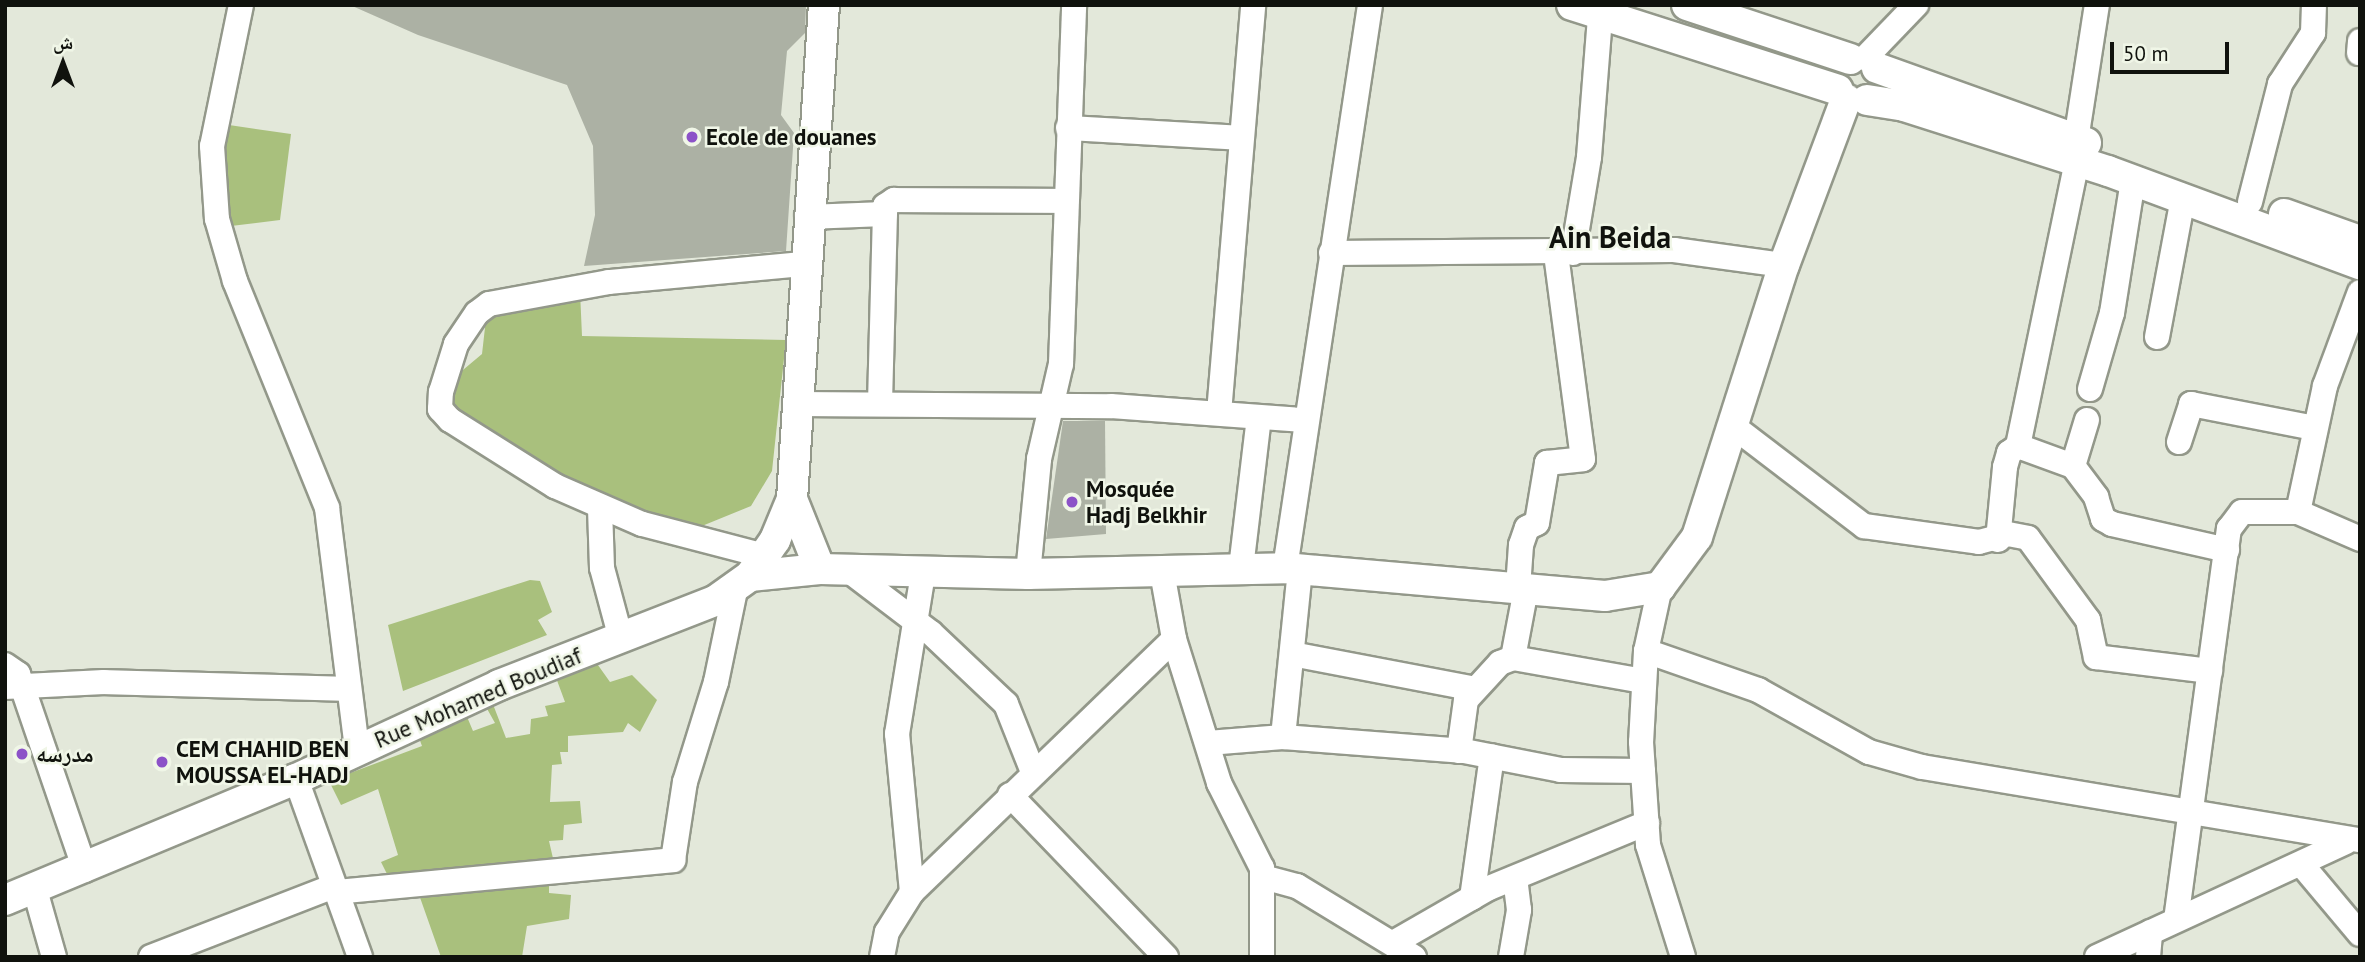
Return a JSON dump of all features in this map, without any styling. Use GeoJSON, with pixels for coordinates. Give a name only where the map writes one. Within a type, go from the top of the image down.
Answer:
{"type":"FeatureCollection","features":[{"type":"Feature","properties":{"kind":"main road"},"geometry":{"type":"LineString","coordinates":[[750,574],[792,499],[807,217],[824,5]]}},
{"type":"Feature","properties":{"kind":"main road"},"geometry":{"type":"LineString","coordinates":[[1572,5],[1851,96],[1905,106],[2077,150],[2250,202],[2360,241]]}},
{"type":"Feature","properties":{"kind":"main road"},"geometry":{"type":"LineString","coordinates":[[1687,5],[1864,61],[2077,150],[2133,180],[2360,264]]}},
{"type":"Feature","properties":{"kind":"main road"},"geometry":{"type":"LineString","coordinates":[[1851,96],[1839,68],[1864,61]]}},
{"type":"Feature","properties":{"kind":"main road"},"geometry":{"type":"LineString","coordinates":[[1660,587],[1697,537],[1784,265],[1851,96],[1880,82],[1864,61]]}},
{"type":"Feature","properties":{"kind":"main road"},"geometry":{"type":"LineString","coordinates":[[792,499],[834,569]]}},
{"type":"Feature","properties":{"kind":"main road","name":"Rue Mohamed Boudiaf"},"geometry":{"type":"LineString","coordinates":[[5,900],[85,870],[296,779],[358,748],[621,639],[750,574],[834,569],[1028,574],[1241,568],[1292,569],[1605,596],[1660,587]]}},
{"type":"Feature","properties":{"kind":"street"},"geometry":{"type":"LineString","coordinates":[[241,5],[212,146],[217,219],[235,281],[327,508],[348,689],[358,748]]}},
{"type":"Feature","properties":{"kind":"street"},"geometry":{"type":"LineString","coordinates":[[1028,574],[1049,408],[1061,363],[1074,5]]}},
{"type":"Feature","properties":{"kind":"street"},"geometry":{"type":"LineString","coordinates":[[1219,413],[1253,5]]}},
{"type":"Feature","properties":{"kind":"street"},"geometry":{"type":"LineString","coordinates":[[1283,737],[1292,654],[1292,569],[1303,420],[1370,5]]}},
{"type":"Feature","properties":{"kind":"street"},"geometry":{"type":"LineString","coordinates":[[1864,61],[1916,5]]}},
{"type":"Feature","properties":{"kind":"street"},"geometry":{"type":"LineString","coordinates":[[1998,540],[2006,467],[2009,453],[2018,446],[2077,150],[2097,5]]}},
{"type":"Feature","properties":{"kind":"street"},"geometry":{"type":"LineString","coordinates":[[2250,202],[2280,84],[2313,33],[2314,5]]}},
{"type":"Feature","properties":{"kind":"street"},"geometry":{"type":"LineString","coordinates":[[1513,658],[1522,589],[1521,545],[1527,528],[1537,523],[1547,463],[1583,459],[1564,253],[1589,158],[1600,16]]}},
{"type":"Feature","properties":{"kind":"street"},"geometry":{"type":"LineString","coordinates":[[1068,128],[1240,138]]}},
{"type":"Feature","properties":{"kind":"street"},"geometry":{"type":"LineString","coordinates":[[2090,389],[2112,313],[2133,180]]}},
{"type":"Feature","properties":{"kind":"street"},"geometry":{"type":"LineString","coordinates":[[2158,337],[2183,198]]}},
{"type":"Feature","properties":{"kind":"street"},"geometry":{"type":"LineString","coordinates":[[880,403],[885,214],[894,200],[1066,201]]}},
{"type":"Feature","properties":{"kind":"street"},"geometry":{"type":"LineString","coordinates":[[807,217],[885,214]]}},
{"type":"Feature","properties":{"kind":"street"},"geometry":{"type":"LineString","coordinates":[[1331,253],[1697,251],[1784,265]]}},
{"type":"Feature","properties":{"kind":"street"},"geometry":{"type":"LineString","coordinates":[[151,957],[335,889],[673,860],[685,782],[750,574],[693,540],[600,508],[479,440],[442,412],[444,377],[477,313],[489,304],[565,289],[804,264]]}},
{"type":"Feature","properties":{"kind":"street"},"geometry":{"type":"LineString","coordinates":[[2298,512],[2315,428],[2360,292]]}},
{"type":"Feature","properties":{"kind":"street"},"geometry":{"type":"LineString","coordinates":[[797,404],[880,403],[1219,413],[1303,420]]}},
{"type":"Feature","properties":{"kind":"street"},"geometry":{"type":"LineString","coordinates":[[2179,442],[2191,404],[2315,428]]}},
{"type":"Feature","properties":{"kind":"street"},"geometry":{"type":"LineString","coordinates":[[1241,568],[1259,418]]}},
{"type":"Feature","properties":{"kind":"street"},"geometry":{"type":"LineString","coordinates":[[2073,466],[2087,420]]}},
{"type":"Feature","properties":{"kind":"street"},"geometry":{"type":"LineString","coordinates":[[1733,426],[1864,526],[1893,533],[1998,540],[2008,534],[2028,538],[2088,620],[2096,657],[2210,671]]}},
{"type":"Feature","properties":{"kind":"street"},"geometry":{"type":"LineString","coordinates":[[2018,446],[2073,466],[2096,497],[2103,519],[2227,550]]}},
{"type":"Feature","properties":{"kind":"street"},"geometry":{"type":"LineString","coordinates":[[600,508],[602,568],[621,639]]}},
{"type":"Feature","properties":{"kind":"street"},"geometry":{"type":"LineString","coordinates":[[2176,920],[2229,529],[2242,512],[2298,512],[2360,539]]}},
{"type":"Feature","properties":{"kind":"street"},"geometry":{"type":"LineString","coordinates":[[834,569],[915,620],[1006,704],[1033,772]]}},
{"type":"Feature","properties":{"kind":"street"},"geometry":{"type":"LineString","coordinates":[[1162,572],[1174,639],[1227,804],[1263,877],[1262,957]]}},
{"type":"Feature","properties":{"kind":"street"},"geometry":{"type":"LineString","coordinates":[[912,891],[897,734],[923,573]]}},
{"type":"Feature","properties":{"kind":"street"},"geometry":{"type":"LineString","coordinates":[[1660,587],[1646,652],[1643,772],[1647,823],[1661,894],[1683,957]]}},
{"type":"Feature","properties":{"kind":"street"},"geometry":{"type":"LineString","coordinates":[[882,957],[887,932],[912,891],[1174,639]]}},
{"type":"Feature","properties":{"kind":"street"},"geometry":{"type":"LineString","coordinates":[[1646,652],[1758,690],[1869,752],[1948,772],[2353,841]]}},
{"type":"Feature","properties":{"kind":"street"},"geometry":{"type":"LineString","coordinates":[[1292,654],[1475,689]]}},
{"type":"Feature","properties":{"kind":"street"},"geometry":{"type":"LineString","coordinates":[[1459,751],[1466,700],[1500,663],[1513,658],[1644,681]]}},
{"type":"Feature","properties":{"kind":"street"},"geometry":{"type":"LineString","coordinates":[[85,870],[11,678],[348,689]]}},
{"type":"Feature","properties":{"kind":"street"},"geometry":{"type":"LineString","coordinates":[[1208,743],[1283,737],[1459,751],[1561,770],[1643,772]]}},
{"type":"Feature","properties":{"kind":"street"},"geometry":{"type":"LineString","coordinates":[[1472,898],[1492,756]]}},
{"type":"Feature","properties":{"kind":"street"},"geometry":{"type":"LineString","coordinates":[[296,779],[360,957]]}},
{"type":"Feature","properties":{"kind":"street"},"geometry":{"type":"LineString","coordinates":[[1010,794],[1166,957]]}},
{"type":"Feature","properties":{"kind":"street"},"geometry":{"type":"LineString","coordinates":[[1263,877],[1297,886],[1405,949],[1472,898],[1647,823]]}},
{"type":"Feature","properties":{"kind":"street"},"geometry":{"type":"LineString","coordinates":[[2097,957],[2353,841]]}},
{"type":"Feature","properties":{"kind":"street"},"geometry":{"type":"LineString","coordinates":[[2302,865],[2360,934]]}},
{"type":"Feature","properties":{"kind":"street"},"geometry":{"type":"LineString","coordinates":[[1511,957],[1519,910],[1515,878]]}},
{"type":"Feature","properties":{"kind":"street"},"geometry":{"type":"LineString","coordinates":[[35,890],[54,957]]}},
{"type":"Feature","properties":{"kind":"street"},"geometry":{"type":"LineString","coordinates":[[2148,957],[2150,932]]}},
{"type":"Feature","properties":{"kind":"green space"},"geometry":{"type":"Polygon","coordinates":[[[229,125],[291,134],[280,220],[231,226],[223,199],[224,127],[229,125]]]}},
{"type":"Feature","properties":{"kind":"green space"},"geometry":{"type":"Polygon","coordinates":[[[580,291],[582,336],[786,340],[772,471],[751,506],[697,528],[608,508],[450,414],[451,380],[482,354],[487,310],[580,291]]]}},
{"type":"Feature","properties":{"kind":"green space"},"geometry":{"type":"Polygon","coordinates":[[[530,580],[540,581],[552,612],[538,620],[547,635],[403,691],[388,625],[530,580]]]}},
{"type":"Feature","properties":{"kind":"green space"},"geometry":{"type":"Polygon","coordinates":[[[593,658],[610,682],[632,675],[657,700],[640,732],[628,723],[623,732],[568,736],[568,752],[560,752],[562,764],[552,765],[550,802],[580,801],[582,823],[564,825],[563,840],[549,841],[555,867],[392,884],[381,862],[398,855],[378,789],[341,805],[329,781],[422,746],[414,724],[462,705],[473,731],[495,723],[481,698],[489,694],[506,738],[530,734],[531,719],[548,716],[545,706],[565,702],[555,675],[593,658]]]}},
{"type":"Feature","properties":{"kind":"green space"},"geometry":{"type":"Polygon","coordinates":[[[549,884],[549,893],[571,895],[569,919],[527,926],[522,957],[441,957],[417,889],[549,884]]]}},
{"type":"Feature","properties":{"kind":"building","name":"Ecole de douanes"},"geometry":{"type":"Polygon","coordinates":[[[350,5],[806,5],[805,33],[787,51],[781,115],[794,133],[786,251],[584,266],[595,215],[593,146],[567,85],[418,35],[350,5]]]}},
{"type":"Feature","properties":{"kind":"building","name":"Mosquée Hadj Belkhir"},"geometry":{"type":"Polygon","coordinates":[[[1063,421],[1105,421],[1106,534],[1046,539],[1063,421]]]}},
{"type":"Feature","properties":{"kind":"place","name":"Ecole de douanes"},"geometry":{"type":"Point","coordinates":[692,137]}},
{"type":"Feature","properties":{"kind":"place","name":"Mosquée Hadj Belkhir"},"geometry":{"type":"Point","coordinates":[1072,502]}},
{"type":"Feature","properties":{"kind":"place","name":"مدرسه"},"geometry":{"type":"Point","coordinates":[22,754]}},
{"type":"Feature","properties":{"kind":"place","name":"CEM CHAHID BEN MOUSSA EL-HADJ"},"geometry":{"type":"Point","coordinates":[162,762]}},
{"type":"Feature","properties":{"kind":"district","name":"Ain Beida"},"geometry":{"type":"Point","coordinates":[1610,237]}}]}
